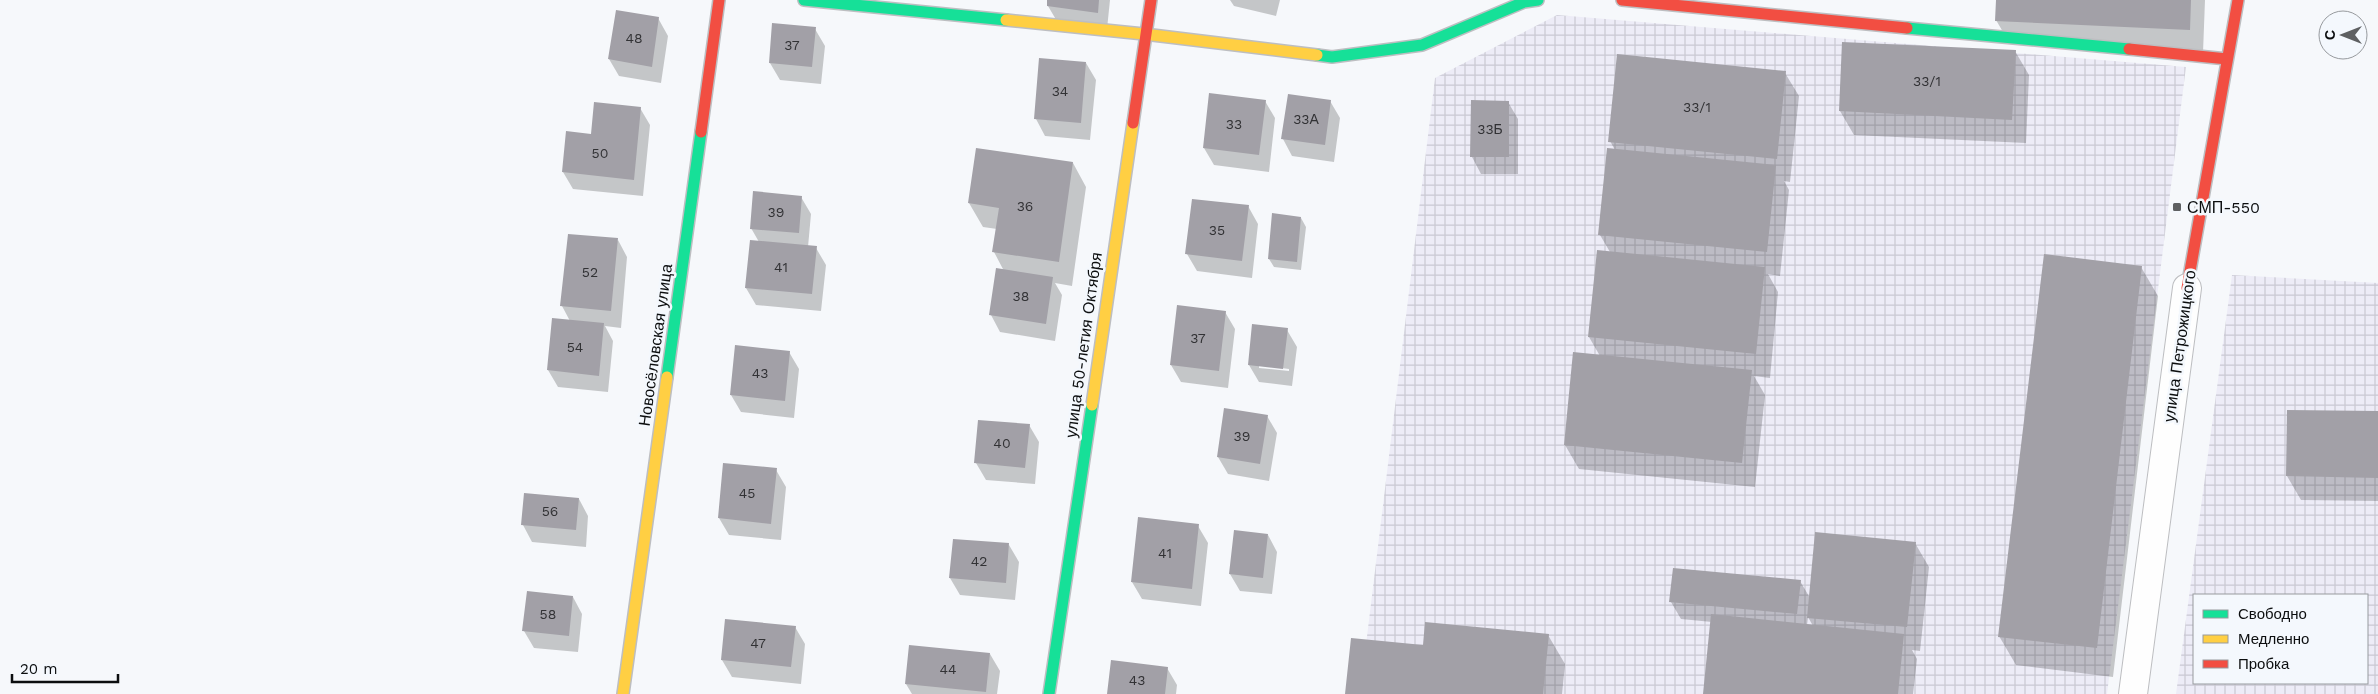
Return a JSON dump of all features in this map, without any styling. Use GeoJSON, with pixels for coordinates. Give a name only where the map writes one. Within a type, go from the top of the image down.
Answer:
{"type":"FeatureCollection","features":[{"type":"Feature","properties":{"kind":"street","name":"Новосёловская улица"},"geometry":{"type":"LineString","coordinates":[[624,694],[719,0]]}},
{"type":"Feature","properties":{"kind":"street"},"geometry":{"type":"LineString","coordinates":[[804,0],[1144,34],[1332,57],[1422,45],[1524,2],[1538,0]]}},
{"type":"Feature","properties":{"kind":"street","name":"улица 50-летия Октября"},"geometry":{"type":"LineString","coordinates":[[1049,694],[1144,34],[1151,0]]}},
{"type":"Feature","properties":{"kind":"street"},"geometry":{"type":"LineString","coordinates":[[1622,0],[2228,58]]}},
{"type":"Feature","properties":{"kind":"street","name":"улица Петрожицкого"},"geometry":{"type":"LineString","coordinates":[[2133,694],[2187,288],[2238,0]]}},
{"type":"Feature","properties":{"kind":"shaded area"},"geometry":{"type":"Polygon","coordinates":[[[1557,15],[2186,67],[2107,694],[1360,694],[1435,78],[1557,15]]]}},
{"type":"Feature","properties":{"kind":"shaded area"},"geometry":{"type":"Polygon","coordinates":[[[2232,275],[2378,283],[2378,694],[2176,694],[2232,275]]]}},
{"type":"Feature","properties":{"kind":"building"},"geometry":{"type":"Polygon","coordinates":[[[1047,0],[1099,0],[1098,13],[1047,6],[1047,0]]]}},
{"type":"Feature","properties":{"kind":"building"},"geometry":{"type":"Polygon","coordinates":[[[1996,0],[2191,0],[2190,30],[1995,21],[1996,0]]]}},
{"type":"Feature","properties":{"kind":"building"},"geometry":{"type":"Polygon","coordinates":[[[616,10],[659,17],[652,67],[608,59],[616,10]]]}},
{"type":"Feature","properties":{"kind":"building"},"geometry":{"type":"Polygon","coordinates":[[[772,23],[816,27],[812,67],[769,63],[772,23]]]}},
{"type":"Feature","properties":{"kind":"building"},"geometry":{"type":"Polygon","coordinates":[[[1842,42],[2016,50],[2012,120],[1839,111],[1842,42]]]}},
{"type":"Feature","properties":{"kind":"building"},"geometry":{"type":"Polygon","coordinates":[[[1617,54],[1786,71],[1777,159],[1608,142],[1617,54]]]}},
{"type":"Feature","properties":{"kind":"building"},"geometry":{"type":"Polygon","coordinates":[[[1039,58],[1086,62],[1081,123],[1034,119],[1039,58]]]}},
{"type":"Feature","properties":{"kind":"building"},"geometry":{"type":"Polygon","coordinates":[[[1209,93],[1266,100],[1259,155],[1203,148],[1209,93]]]}},
{"type":"Feature","properties":{"kind":"building"},"geometry":{"type":"Polygon","coordinates":[[[1288,94],[1331,100],[1325,145],[1281,139],[1288,94]]]}},
{"type":"Feature","properties":{"kind":"building"},"geometry":{"type":"Polygon","coordinates":[[[1471,100],[1509,101],[1509,157],[1470,157],[1471,100]]]}},
{"type":"Feature","properties":{"kind":"building"},"geometry":{"type":"Polygon","coordinates":[[[594,102],[641,107],[634,180],[562,172],[566,131],[591,134],[594,102]]]}},
{"type":"Feature","properties":{"kind":"building"},"geometry":{"type":"Polygon","coordinates":[[[976,148],[1073,162],[1059,262],[992,252],[999,208],[968,203],[976,148]]]}},
{"type":"Feature","properties":{"kind":"building"},"geometry":{"type":"Polygon","coordinates":[[[1607,148],[1776,165],[1767,252],[1598,235],[1607,148]]]}},
{"type":"Feature","properties":{"kind":"building"},"geometry":{"type":"Polygon","coordinates":[[[753,191],[802,196],[799,233],[750,229],[753,191]]]}},
{"type":"Feature","properties":{"kind":"building"},"geometry":{"type":"Polygon","coordinates":[[[1192,199],[1249,205],[1242,261],[1185,254],[1192,199]]]}},
{"type":"Feature","properties":{"kind":"building"},"geometry":{"type":"Polygon","coordinates":[[[1272,213],[1301,217],[1297,262],[1268,259],[1272,213]]]}},
{"type":"Feature","properties":{"kind":"building"},"geometry":{"type":"Polygon","coordinates":[[[568,234],[618,238],[611,311],[560,306],[568,234]]]}},
{"type":"Feature","properties":{"kind":"building"},"geometry":{"type":"Polygon","coordinates":[[[750,240],[817,246],[812,294],[745,288],[750,240]]]}},
{"type":"Feature","properties":{"kind":"building"},"geometry":{"type":"Polygon","coordinates":[[[1597,250],[1765,267],[1756,354],[1588,337],[1597,250]]]}},
{"type":"Feature","properties":{"kind":"building"},"geometry":{"type":"Polygon","coordinates":[[[2044,254],[2142,266],[2097,648],[1998,637],[2044,254]]]}},
{"type":"Feature","properties":{"kind":"building"},"geometry":{"type":"Polygon","coordinates":[[[996,268],[1053,277],[1046,324],[989,315],[996,268]]]}},
{"type":"Feature","properties":{"kind":"building"},"geometry":{"type":"Polygon","coordinates":[[[1177,305],[1226,311],[1219,371],[1170,365],[1177,305]]]}},
{"type":"Feature","properties":{"kind":"building"},"geometry":{"type":"Polygon","coordinates":[[[552,318],[604,323],[599,376],[547,370],[552,318]]]}},
{"type":"Feature","properties":{"kind":"building"},"geometry":{"type":"Polygon","coordinates":[[[1252,324],[1288,328],[1283,369],[1248,365],[1252,324]]]}},
{"type":"Feature","properties":{"kind":"building"},"geometry":{"type":"Polygon","coordinates":[[[735,345],[790,351],[785,401],[730,395],[735,345]]]}},
{"type":"Feature","properties":{"kind":"building"},"geometry":{"type":"Polygon","coordinates":[[[1573,352],[1752,370],[1742,463],[1564,445],[1573,352]]]}},
{"type":"Feature","properties":{"kind":"building"},"geometry":{"type":"Polygon","coordinates":[[[1224,408],[1268,415],[1260,464],[1217,457],[1224,408]]]}},
{"type":"Feature","properties":{"kind":"building"},"geometry":{"type":"Polygon","coordinates":[[[2287,410],[2378,411],[2378,478],[2286,476],[2287,410]]]}},
{"type":"Feature","properties":{"kind":"building"},"geometry":{"type":"Polygon","coordinates":[[[978,420],[1030,424],[1025,468],[974,463],[978,420]]]}},
{"type":"Feature","properties":{"kind":"building"},"geometry":{"type":"Polygon","coordinates":[[[723,463],[777,468],[771,524],[718,518],[723,463]]]}},
{"type":"Feature","properties":{"kind":"building"},"geometry":{"type":"Polygon","coordinates":[[[524,493],[579,498],[576,530],[521,525],[524,493]]]}},
{"type":"Feature","properties":{"kind":"building"},"geometry":{"type":"Polygon","coordinates":[[[1138,517],[1199,524],[1192,589],[1131,582],[1138,517]]]}},
{"type":"Feature","properties":{"kind":"building"},"geometry":{"type":"Polygon","coordinates":[[[1234,530],[1268,534],[1263,578],[1229,574],[1234,530]]]}},
{"type":"Feature","properties":{"kind":"building"},"geometry":{"type":"Polygon","coordinates":[[[1815,532],[1916,542],[1907,627],[1807,618],[1815,532]]]}},
{"type":"Feature","properties":{"kind":"building"},"geometry":{"type":"Polygon","coordinates":[[[953,539],[1009,543],[1006,583],[949,578],[953,539]]]}},
{"type":"Feature","properties":{"kind":"building"},"geometry":{"type":"Polygon","coordinates":[[[1673,568],[1801,580],[1797,614],[1669,602],[1673,568]]]}},
{"type":"Feature","properties":{"kind":"building"},"geometry":{"type":"Polygon","coordinates":[[[527,591],[573,596],[569,636],[522,631],[527,591]]]}},
{"type":"Feature","properties":{"kind":"building"},"geometry":{"type":"Polygon","coordinates":[[[1711,614],[1904,634],[1898,694],[1703,694],[1711,614]]]}},
{"type":"Feature","properties":{"kind":"building"},"geometry":{"type":"Polygon","coordinates":[[[725,619],[796,626],[791,667],[721,660],[725,619]]]}},
{"type":"Feature","properties":{"kind":"building"},"geometry":{"type":"Polygon","coordinates":[[[1425,622],[1549,634],[1543,694],[1345,694],[1351,638],[1423,645],[1425,622]]]}},
{"type":"Feature","properties":{"kind":"building"},"geometry":{"type":"Polygon","coordinates":[[[909,645],[990,653],[986,692],[905,684],[909,645]]]}},
{"type":"Feature","properties":{"kind":"building"},"geometry":{"type":"Polygon","coordinates":[[[1111,660],[1168,667],[1165,694],[1107,694],[1111,660]]]}},
{"type":"Feature","properties":{"kind":"traffic: fast"},"geometry":{"type":"LineString","coordinates":[[804,0],[1006,20]]}},
{"type":"Feature","properties":{"kind":"traffic: fast"},"geometry":{"type":"LineString","coordinates":[[1317,55],[1332,57],[1422,45],[1524,2],[1538,0]]}},
{"type":"Feature","properties":{"kind":"traffic: fast"},"geometry":{"type":"LineString","coordinates":[[1907,28],[2129,49]]}},
{"type":"Feature","properties":{"kind":"traffic: fast"},"geometry":{"type":"LineString","coordinates":[[667,377],[701,132]]}},
{"type":"Feature","properties":{"kind":"traffic: fast"},"geometry":{"type":"LineString","coordinates":[[1049,694],[1092,405]]}},
{"type":"Feature","properties":{"kind":"traffic: slow"},"geometry":{"type":"LineString","coordinates":[[1006,20],[1144,34],[1317,55]]}},
{"type":"Feature","properties":{"kind":"traffic: slow"},"geometry":{"type":"LineString","coordinates":[[1092,405],[1133,123]]}},
{"type":"Feature","properties":{"kind":"traffic: slow"},"geometry":{"type":"LineString","coordinates":[[623,694],[667,377]]}},
{"type":"Feature","properties":{"kind":"traffic: jam"},"geometry":{"type":"LineString","coordinates":[[701,132],[719,0]]}},
{"type":"Feature","properties":{"kind":"traffic: jam"},"geometry":{"type":"LineString","coordinates":[[1133,123],[1151,0]]}},
{"type":"Feature","properties":{"kind":"traffic: jam"},"geometry":{"type":"LineString","coordinates":[[1622,0],[1907,28]]}},
{"type":"Feature","properties":{"kind":"traffic: jam"},"geometry":{"type":"LineString","coordinates":[[2187,288],[2238,0]]}},
{"type":"Feature","properties":{"kind":"traffic: jam"},"geometry":{"type":"LineString","coordinates":[[2129,49],[2227,59]]}},
{"type":"Feature","properties":{"kind":"place","name":"СМП-550"},"geometry":{"type":"Point","coordinates":[2177,207]}}]}
